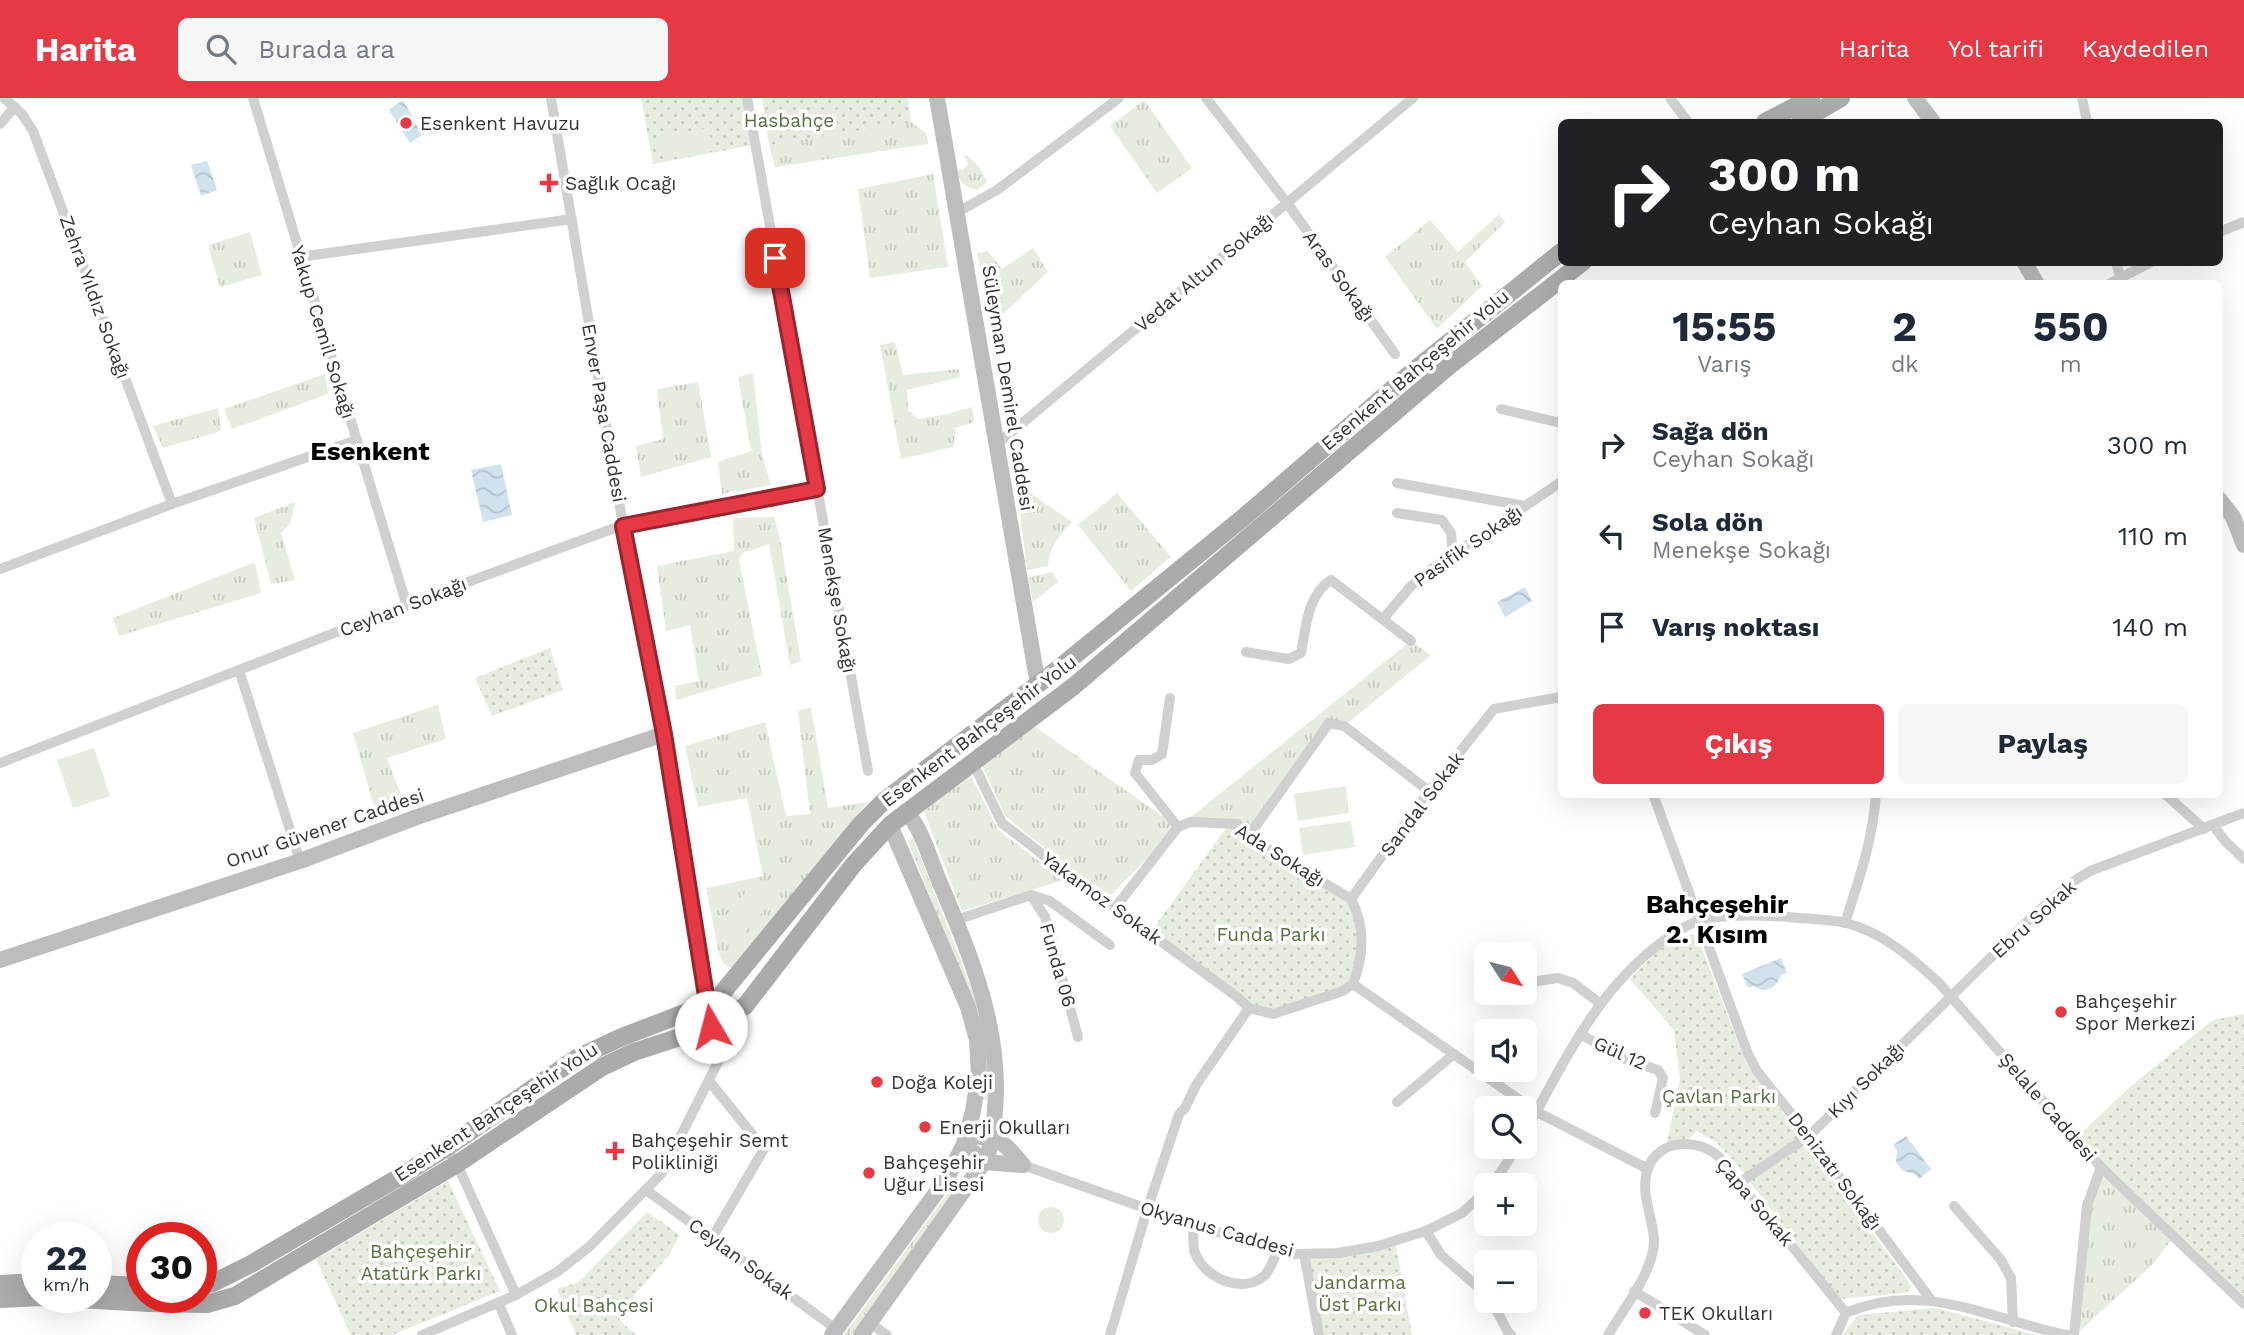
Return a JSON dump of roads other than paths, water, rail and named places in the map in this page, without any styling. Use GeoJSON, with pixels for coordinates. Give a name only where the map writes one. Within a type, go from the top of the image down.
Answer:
{"type":"FeatureCollection","features":[{"type":"Feature","properties":{"kind":"main road","name":"Süleyman Demirel Caddesi"},"geometry":{"type":"LineString","coordinates":[[937,98],[1038,685]]}},
{"type":"Feature","properties":{"kind":"main road"},"geometry":{"type":"LineString","coordinates":[[1772,119],[1811,98]]}},
{"type":"Feature","properties":{"kind":"main road"},"geometry":{"type":"LineString","coordinates":[[1805,119],[1841,98]]}},
{"type":"Feature","properties":{"kind":"main road"},"geometry":{"type":"LineString","coordinates":[[1920,100],[1931,119]]}},
{"type":"Feature","properties":{"kind":"main road","name":"Esenkent Bahçeşehir Yolu"},"geometry":{"type":"LineString","coordinates":[[0,1299],[42,1297],[207,1304],[235,1296],[457,1164],[602,1067],[710,1016],[719,997],[861,824],[884,801],[1038,685],[1244,517],[1412,372],[1558,254]]}},
{"type":"Feature","properties":{"kind":"main road"},"geometry":{"type":"LineString","coordinates":[[1541,266],[1558,287]]}},
{"type":"Feature","properties":{"kind":"main road","name":"Esenkent Bahçeşehir Yolu"},"geometry":{"type":"LineString","coordinates":[[1565,280],[1579,266]]}},
{"type":"Feature","properties":{"kind":"main road","name":"Esenkent Bahçeşehir Yolu"},"geometry":{"type":"LineString","coordinates":[[217,1281],[251,1264],[446,1148],[577,1058],[622,1037],[745,1006],[854,864],[890,825],[1066,692],[1449,366],[1558,287]]}},
{"type":"Feature","properties":{"kind":"main road"},"geometry":{"type":"LineString","coordinates":[[2223,503],[2239,517],[2244,545]]}},
{"type":"Feature","properties":{"kind":"main road"},"geometry":{"type":"LineString","coordinates":[[1038,685],[1048,692],[1066,692]]}},
{"type":"Feature","properties":{"kind":"main road"},"geometry":{"type":"LineString","coordinates":[[1032,717],[1037,704],[1038,685]]}},
{"type":"Feature","properties":{"kind":"main road","name":"Onur Güvener Caddesi"},"geometry":{"type":"LineString","coordinates":[[0,960],[300,861],[417,817],[664,734]]}},
{"type":"Feature","properties":{"kind":"main road"},"geometry":{"type":"LineString","coordinates":[[865,1329],[984,1162],[993,1137],[996,1095],[995,1054],[989,1018],[956,920],[916,826],[906,811],[884,801]]}},
{"type":"Feature","properties":{"kind":"main road"},"geometry":{"type":"LineString","coordinates":[[834,1332],[947,1178],[965,1140],[979,1074],[977,1040],[968,1007],[890,825],[884,801]]}},
{"type":"Feature","properties":{"kind":"main road"},"geometry":{"type":"LineString","coordinates":[[965,1140],[993,1137],[1006,1145],[1023,1165]]}},
{"type":"Feature","properties":{"kind":"main road"},"geometry":{"type":"LineString","coordinates":[[965,1140],[984,1162],[1023,1165]]}},
{"type":"Feature","properties":{"kind":"main road"},"geometry":{"type":"LineString","coordinates":[[0,1284],[21,1283]]}},
{"type":"Feature","properties":{"kind":"street","name":"Zehra Yıldız Sokağı"},"geometry":{"type":"LineString","coordinates":[[4,98],[15,107],[33,131],[172,504]]}},
{"type":"Feature","properties":{"kind":"street","name":"Yakup Cemil Sokağı"},"geometry":{"type":"LineString","coordinates":[[253,98],[407,606]]}},
{"type":"Feature","properties":{"kind":"street","name":"Enver Paşa Caddesi"},"geometry":{"type":"LineString","coordinates":[[551,98],[623,526],[664,734],[710,1016],[722,1054]]}},
{"type":"Feature","properties":{"kind":"street","name":"Menekşe Sokağı"},"geometry":{"type":"LineString","coordinates":[[747,98],[868,771]]}},
{"type":"Feature","properties":{"kind":"street"},"geometry":{"type":"LineString","coordinates":[[958,212],[997,190],[1119,98]]}},
{"type":"Feature","properties":{"kind":"street","name":"Aras Sokağı"},"geometry":{"type":"LineString","coordinates":[[1206,98],[1287,203],[1395,354]]}},
{"type":"Feature","properties":{"kind":"street","name":"Vedat Altun Sokağı"},"geometry":{"type":"LineString","coordinates":[[996,445],[1413,98]]}},
{"type":"Feature","properties":{"kind":"street"},"geometry":{"type":"LineString","coordinates":[[1670,98],[1686,119]]}},
{"type":"Feature","properties":{"kind":"street"},"geometry":{"type":"LineString","coordinates":[[2082,98],[2086,119]]}},
{"type":"Feature","properties":{"kind":"street"},"geometry":{"type":"LineString","coordinates":[[0,124],[15,107]]}},
{"type":"Feature","properties":{"kind":"street"},"geometry":{"type":"LineString","coordinates":[[300,257],[572,219]]}},
{"type":"Feature","properties":{"kind":"street"},"geometry":{"type":"LineString","coordinates":[[2223,230],[2244,222]]}},
{"type":"Feature","properties":{"kind":"street"},"geometry":{"type":"LineString","coordinates":[[2117,266],[2120,277]]}},
{"type":"Feature","properties":{"kind":"street"},"geometry":{"type":"LineString","coordinates":[[2115,280],[2143,266]]}},
{"type":"Feature","properties":{"kind":"street"},"geometry":{"type":"LineString","coordinates":[[1501,410],[1558,422]]}},
{"type":"Feature","properties":{"kind":"street"},"geometry":{"type":"LineString","coordinates":[[0,569],[172,504],[358,440]]}},
{"type":"Feature","properties":{"kind":"street"},"geometry":{"type":"LineString","coordinates":[[1397,483],[1525,506]]}},
{"type":"Feature","properties":{"kind":"street","name":"Pasifik Sokağı"},"geometry":{"type":"LineString","coordinates":[[1383,620],[1411,586],[1558,484]]}},
{"type":"Feature","properties":{"kind":"street","name":"Ceyhan Sokağı"},"geometry":{"type":"LineString","coordinates":[[0,762],[623,526],[817,489]]}},
{"type":"Feature","properties":{"kind":"street"},"geometry":{"type":"LineString","coordinates":[[1397,513],[1442,520],[1451,533],[1453,555]]}},
{"type":"Feature","properties":{"kind":"street"},"geometry":{"type":"LineString","coordinates":[[1246,652],[1289,659],[1301,653],[1312,601],[1331,580],[1411,641]]}},
{"type":"Feature","properties":{"kind":"street"},"geometry":{"type":"LineString","coordinates":[[239,670],[300,861]]}},
{"type":"Feature","properties":{"kind":"street"},"geometry":{"type":"LineString","coordinates":[[1115,908],[1178,827],[1135,773],[1139,760],[1152,760],[1162,754],[1170,698]]}},
{"type":"Feature","properties":{"kind":"street","name":"Sandal Sokak"},"geometry":{"type":"LineString","coordinates":[[1350,899],[1429,791],[1494,709],[1558,698]]}},
{"type":"Feature","properties":{"kind":"street"},"geometry":{"type":"LineString","coordinates":[[1248,837],[1329,723],[1344,726],[1429,791]]}},
{"type":"Feature","properties":{"kind":"street","name":"Yakamoz Sokak"},"geometry":{"type":"LineString","coordinates":[[976,769],[1002,823],[1236,996],[1249,1009]]}},
{"type":"Feature","properties":{"kind":"street","name":"Denizatı Sokağı"},"geometry":{"type":"LineString","coordinates":[[1654,798],[1698,921],[1748,1054],[1757,1071],[1932,1301]]}},
{"type":"Feature","properties":{"kind":"street"},"geometry":{"type":"LineString","coordinates":[[1537,1110],[1580,1034],[1612,987],[1643,955],[1678,931],[1698,921],[1755,915],[1845,923],[1864,865],[1876,798]]}},
{"type":"Feature","properties":{"kind":"street"},"geometry":{"type":"LineString","coordinates":[[2170,798],[2244,859]]}},
{"type":"Feature","properties":{"kind":"street","name":"Ebru Sokak"},"geometry":{"type":"LineString","coordinates":[[1923,1024],[2035,914],[2074,881],[2090,872],[2244,813]]}},
{"type":"Feature","properties":{"kind":"street","name":"Ada Sokağı"},"geometry":{"type":"LineString","coordinates":[[1178,827],[1189,822],[1238,824],[1248,837],[1350,899]]}},
{"type":"Feature","properties":{"kind":"street"},"geometry":{"type":"LineString","coordinates":[[956,920],[1031,895]]}},
{"type":"Feature","properties":{"kind":"street","name":"Funda 06"},"geometry":{"type":"LineString","coordinates":[[1031,895],[1050,901],[1110,945]]}},
{"type":"Feature","properties":{"kind":"street","name":"Funda 06"},"geometry":{"type":"LineString","coordinates":[[1031,895],[1045,917],[1079,1037]]}},
{"type":"Feature","properties":{"kind":"street"},"geometry":{"type":"LineString","coordinates":[[1110,1335],[1179,1114],[1249,1009],[1273,1014],[1343,991],[1353,984],[1362,957],[1359,914],[1350,899]]}},
{"type":"Feature","properties":{"kind":"street","name":"Şelale Caddesi"},"geometry":{"type":"LineString","coordinates":[[1845,923],[1880,937],[1910,957],[1952,996],[2101,1167],[2244,1304]]}},
{"type":"Feature","properties":{"kind":"street"},"geometry":{"type":"LineString","coordinates":[[1537,981],[1558,978],[1573,983],[1601,1004]]}},
{"type":"Feature","properties":{"kind":"street"},"geometry":{"type":"LineString","coordinates":[[1353,984],[1513,1096]]}},
{"type":"Feature","properties":{"kind":"street"},"geometry":{"type":"LineString","coordinates":[[422,1335],[499,1304],[557,1272],[589,1247],[646,1190],[662,1173],[710,1082],[745,1006]]}},
{"type":"Feature","properties":{"kind":"street","name":"Kıyı Sokağı"},"geometry":{"type":"LineString","coordinates":[[1739,1183],[1809,1136],[1923,1024]]}},
{"type":"Feature","properties":{"kind":"street","name":"Gül 12"},"geometry":{"type":"LineString","coordinates":[[1580,1034],[1625,1059],[1658,1070],[1663,1078],[1656,1113]]}},
{"type":"Feature","properties":{"kind":"street"},"geometry":{"type":"LineString","coordinates":[[1397,1102],[1454,1054]]}},
{"type":"Feature","properties":{"kind":"street"},"geometry":{"type":"LineString","coordinates":[[710,1082],[764,1149],[712,1238]]}},
{"type":"Feature","properties":{"kind":"street"},"geometry":{"type":"LineString","coordinates":[[1537,1113],[1648,1169],[1645,1176],[1654,1241],[1651,1261],[1608,1335]]}},
{"type":"Feature","properties":{"kind":"street","name":"Çapa Sokak"},"geometry":{"type":"LineString","coordinates":[[1648,1169],[1653,1158],[1666,1147],[1686,1142],[1706,1148],[1721,1159],[1846,1313]]}},
{"type":"Feature","properties":{"kind":"street"},"geometry":{"type":"LineString","coordinates":[[446,1148],[457,1164],[516,1295]]}},
{"type":"Feature","properties":{"kind":"street","name":"Okyanus Caddesi"},"geometry":{"type":"LineString","coordinates":[[1023,1165],[1147,1210],[1294,1254],[1338,1254],[1378,1246],[1426,1231],[1462,1213],[1474,1202]]}},
{"type":"Feature","properties":{"kind":"street"},"geometry":{"type":"LineString","coordinates":[[2074,1335],[2087,1206],[2101,1167]]}},
{"type":"Feature","properties":{"kind":"street","name":"Ceylan Sokak"},"geometry":{"type":"LineString","coordinates":[[646,1190],[834,1332]]}},
{"type":"Feature","properties":{"kind":"street"},"geometry":{"type":"LineString","coordinates":[[1954,1206],[2001,1260],[2011,1278],[2013,1322]]}},
{"type":"Feature","properties":{"kind":"street"},"geometry":{"type":"LineString","coordinates":[[1193,1225],[1195,1253],[1207,1270],[1230,1284],[1252,1283],[1266,1274],[1278,1250]]}},
{"type":"Feature","properties":{"kind":"street"},"geometry":{"type":"LineString","coordinates":[[1426,1231],[1441,1255],[1474,1284]]}},
{"type":"Feature","properties":{"kind":"street"},"geometry":{"type":"LineString","coordinates":[[1304,1254],[1319,1335]]}},
{"type":"Feature","properties":{"kind":"street"},"geometry":{"type":"LineString","coordinates":[[1634,1292],[1704,1335]]}},
{"type":"Feature","properties":{"kind":"street"},"geometry":{"type":"LineString","coordinates":[[1836,1335],[1846,1313],[1859,1307],[1914,1298],[1952,1303],[2067,1335]]}},
{"type":"Feature","properties":{"kind":"street"},"geometry":{"type":"LineString","coordinates":[[499,1304],[512,1335]]}},
{"type":"Feature","properties":{"kind":"street"},"geometry":{"type":"LineString","coordinates":[[1497,1313],[1511,1335]]}},
{"type":"Feature","properties":{"kind":"street"},"geometry":{"type":"LineString","coordinates":[[865,1329],[887,1335]]}},
{"type":"Feature","properties":{"kind":"water","name":"Esenkent Havuzu"},"geometry":{"type":"Polygon","coordinates":[[[403,100],[422,135],[410,143],[389,110],[403,100]]]}},
{"type":"Feature","properties":{"kind":"water"},"geometry":{"type":"Polygon","coordinates":[[[207,161],[217,190],[201,196],[191,165],[207,161]]]}},
{"type":"Feature","properties":{"kind":"water"},"geometry":{"type":"Polygon","coordinates":[[[501,464],[512,515],[483,522],[471,470],[501,464]]]}},
{"type":"Feature","properties":{"kind":"water"},"geometry":{"type":"Polygon","coordinates":[[[1525,587],[1532,601],[1505,617],[1497,602],[1525,587]]]}},
{"type":"Feature","properties":{"kind":"water"},"geometry":{"type":"Polygon","coordinates":[[[1781,958],[1787,973],[1781,975],[1773,987],[1766,990],[1754,986],[1748,988],[1742,974],[1781,958]]]}},
{"type":"Feature","properties":{"kind":"water"},"geometry":{"type":"Polygon","coordinates":[[[1906,1136],[1931,1169],[1919,1179],[1915,1174],[1903,1171],[1896,1162],[1897,1150],[1893,1145],[1906,1136]]]}},
{"type":"Feature","properties":{"kind":"place","name":"Esenkent Havuzu"},"geometry":{"type":"Point","coordinates":[406,123]}},
{"type":"Feature","properties":{"kind":"place","name":"Sağlık Ocağı"},"geometry":{"type":"Point","coordinates":[549,183]}},
{"type":"Feature","properties":{"kind":"place","name":"Bahçeşehir Spor Merkezi"},"geometry":{"type":"Point","coordinates":[2061,1012]}},
{"type":"Feature","properties":{"kind":"place","name":"Doğa Koleji"},"geometry":{"type":"Point","coordinates":[877,1082]}},
{"type":"Feature","properties":{"kind":"place","name":"Enerji Okulları"},"geometry":{"type":"Point","coordinates":[925,1127]}},
{"type":"Feature","properties":{"kind":"place","name":"Bahçeşehir Semt Polikliniği"},"geometry":{"type":"Point","coordinates":[615,1151]}},
{"type":"Feature","properties":{"kind":"place","name":"Bahçeşehir Uğur Lisesi"},"geometry":{"type":"Point","coordinates":[869,1173]}},
{"type":"Feature","properties":{"kind":"place","name":"TEK Okulları"},"geometry":{"type":"Point","coordinates":[1645,1313]}},
{"type":"Feature","properties":{"kind":"district","name":"Esenkent"},"geometry":{"type":"Point","coordinates":[370,451]}},
{"type":"Feature","properties":{"kind":"district","name":"Bahçeşehir 2. Kısım"},"geometry":{"type":"Point","coordinates":[1717,919]}},
{"type":"Feature","properties":{"kind":"park label","name":"Hasbahçe"},"geometry":{"type":"Point","coordinates":[789,120]}},
{"type":"Feature","properties":{"kind":"park label","name":"Funda Parkı"},"geometry":{"type":"Point","coordinates":[1271,934]}},
{"type":"Feature","properties":{"kind":"park label","name":"Çavlan Parkı"},"geometry":{"type":"Point","coordinates":[1719,1096]}},
{"type":"Feature","properties":{"kind":"park label","name":"Bahçeşehir Atatürk Parkı"},"geometry":{"type":"Point","coordinates":[421,1262]}},
{"type":"Feature","properties":{"kind":"park label","name":"Jandarma Üst Parkı"},"geometry":{"type":"Point","coordinates":[1360,1293]}},
{"type":"Feature","properties":{"kind":"park label","name":"Okul Bahçesi"},"geometry":{"type":"Point","coordinates":[594,1305]}}]}
